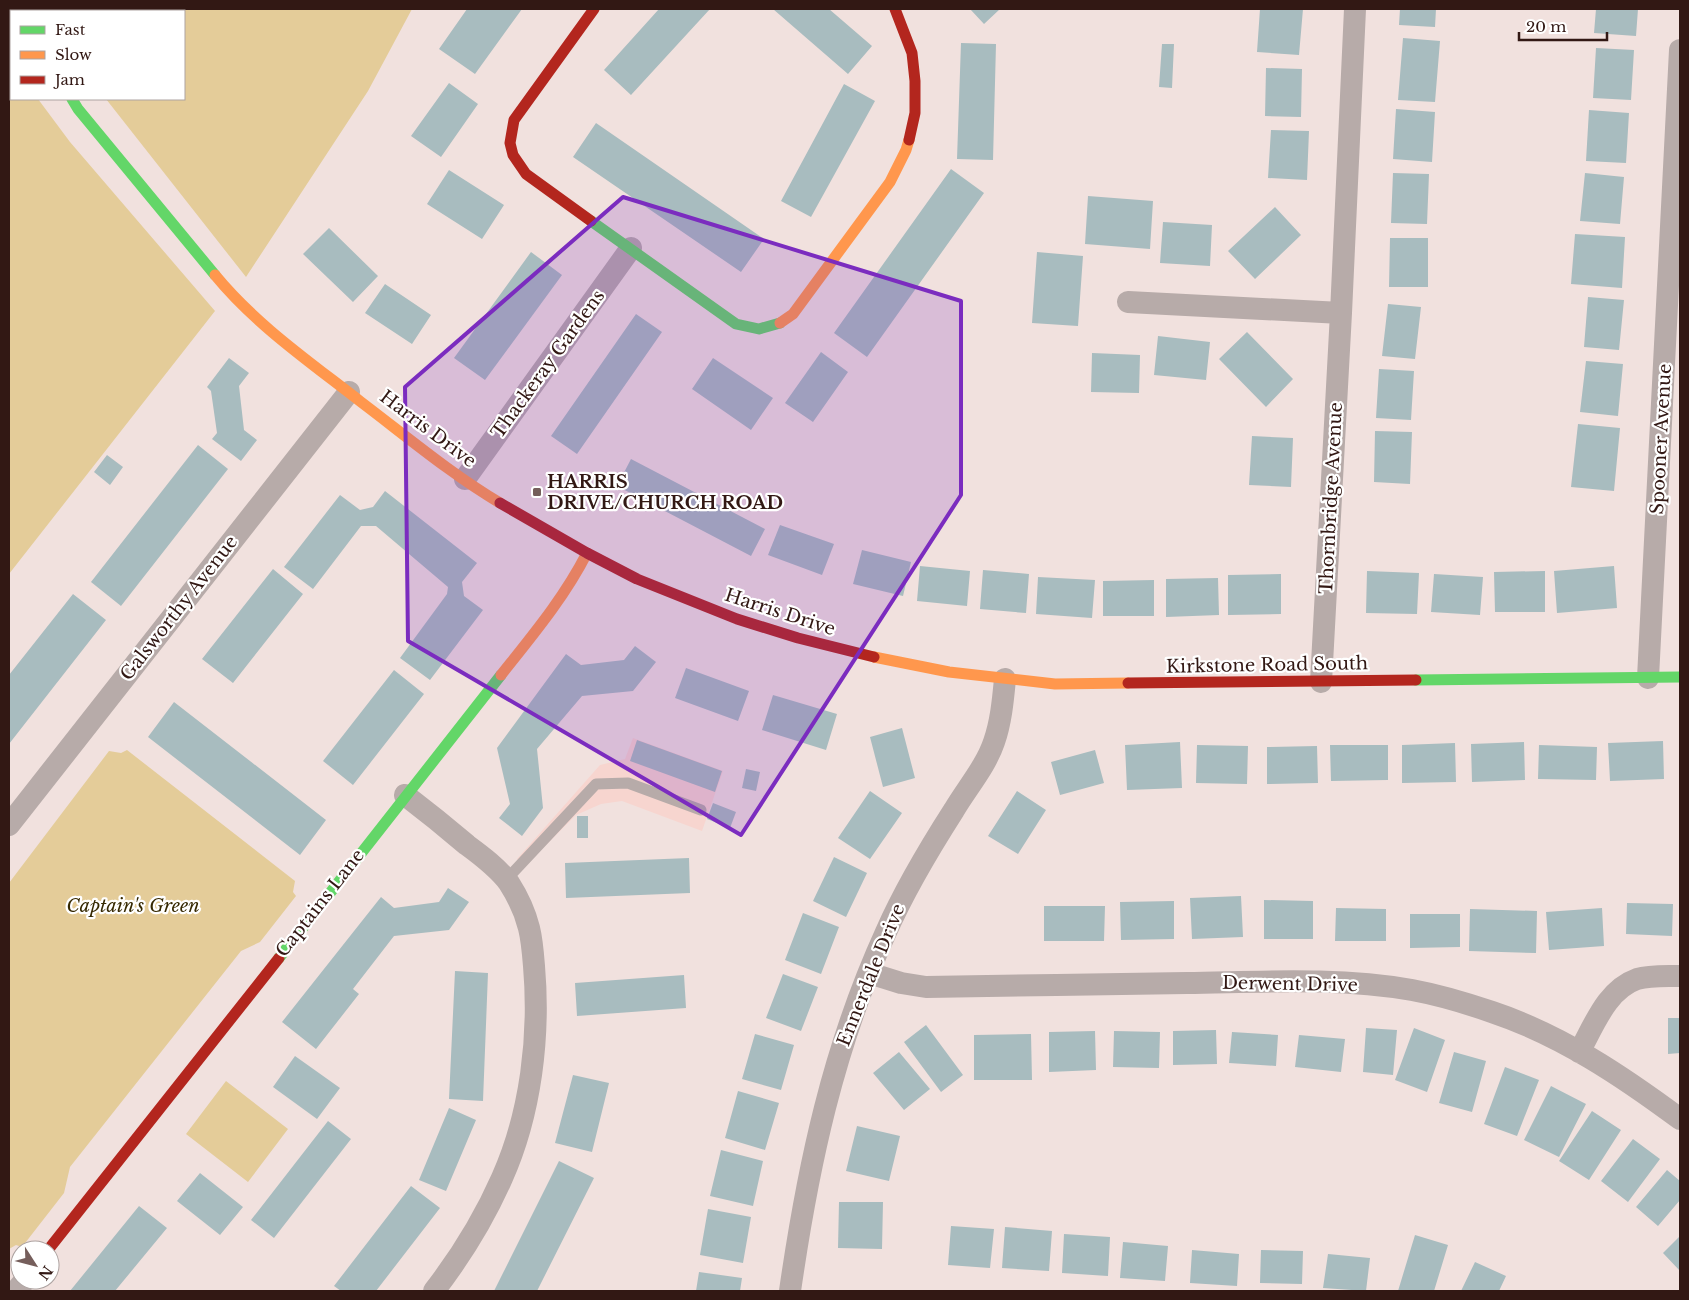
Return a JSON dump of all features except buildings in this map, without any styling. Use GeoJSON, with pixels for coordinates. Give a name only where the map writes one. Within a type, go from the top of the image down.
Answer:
{"type":"FeatureCollection","features":[{"type":"Feature","properties":{"kind":"street"},"geometry":{"type":"LineString","coordinates":[[594,9],[514,120],[510,132],[510,149],[515,163],[526,174],[736,324],[748,329],[773,328],[783,323],[793,314],[890,182],[906,150],[915,113],[916,81],[912,53],[895,9]]}},
{"type":"Feature","properties":{"kind":"street","name":"Thornbridge Avenue"},"geometry":{"type":"LineString","coordinates":[[1321,682],[1355,9]]}},
{"type":"Feature","properties":{"kind":"street","name":"Spooner Avenue"},"geometry":{"type":"LineString","coordinates":[[1648,678],[1680,50]]}},
{"type":"Feature","properties":{"kind":"street","name":"Harris Drive"},"geometry":{"type":"LineString","coordinates":[[75,104],[233,297],[271,331],[438,461],[495,500],[587,554],[637,579],[737,618],[798,638],[857,654]]}},
{"type":"Feature","properties":{"kind":"street","name":"Thackeray Gardens"},"geometry":{"type":"LineString","coordinates":[[465,479],[631,248]]}},
{"type":"Feature","properties":{"kind":"street"},"geometry":{"type":"LineString","coordinates":[[1128,302],[1341,313]]}},
{"type":"Feature","properties":{"kind":"street","name":"Galsworthy Avenue"},"geometry":{"type":"LineString","coordinates":[[9,825],[349,392]]}},
{"type":"Feature","properties":{"kind":"street","name":"Captains Lane"},"geometry":{"type":"LineString","coordinates":[[56,1240],[558,602],[574,580],[587,554]]}},
{"type":"Feature","properties":{"kind":"street","name":"Kirkstone Road South"},"geometry":{"type":"LineString","coordinates":[[857,654],[949,672],[1055,684],[1084,685],[1680,677]]}},
{"type":"Feature","properties":{"kind":"street","name":"Ennerdale Drive"},"geometry":{"type":"LineString","coordinates":[[790,1291],[804,1202],[821,1118],[842,1045],[885,933],[917,870],[993,744],[998,729],[1005,679]]}},
{"type":"Feature","properties":{"kind":"street"},"geometry":{"type":"LineString","coordinates":[[405,795],[486,859],[506,880],[521,904],[529,928],[536,1016],[529,1085],[514,1145],[495,1193],[466,1247],[434,1291]]}},
{"type":"Feature","properties":{"kind":"street","name":"Derwent Drive"},"geometry":{"type":"LineString","coordinates":[[869,973],[901,983],[926,986],[1302,981],[1412,990],[1493,1012],[1537,1030],[1579,1052],[1643,1092],[1680,1119]]}},
{"type":"Feature","properties":{"kind":"street"},"geometry":{"type":"LineString","coordinates":[[1579,1052],[1602,1010],[1618,990],[1638,979],[1680,976]]}},
{"type":"Feature","properties":{"kind":"lane"},"geometry":{"type":"LineString","coordinates":[[506,880],[596,784],[628,783],[701,810]]}},
{"type":"Feature","properties":{"kind":"highlighted area"},"geometry":{"type":"Polygon","coordinates":[[[623,197],[961,301],[961,495],[741,835],[408,641],[405,387],[623,197]]]}},
{"type":"Feature","properties":{"kind":"shaded area"},"geometry":{"type":"Polygon","coordinates":[[[89,9],[155,9],[154,10],[89,9]]]}},
{"type":"Feature","properties":{"kind":"shaded area"},"geometry":{"type":"Polygon","coordinates":[[[633,738],[723,771],[702,831],[622,801],[601,804],[576,815],[524,867],[517,859],[600,765],[625,759],[633,738]]]}},
{"type":"Feature","properties":{"kind":"green space"},"geometry":{"type":"Polygon","coordinates":[[[412,9],[368,91],[246,277],[107,100],[185,100],[185,10],[154,10],[412,9]]]}},
{"type":"Feature","properties":{"kind":"green space"},"geometry":{"type":"Polygon","coordinates":[[[9,60],[10,100],[39,100],[70,142],[215,311],[9,574],[9,60]]]}},
{"type":"Feature","properties":{"kind":"green space","name":"Captain's Green"},"geometry":{"type":"Polygon","coordinates":[[[127,750],[295,881],[293,892],[296,896],[260,942],[241,951],[70,1167],[64,1193],[27,1240],[10,1240],[9,1249],[9,883],[109,751],[121,753],[127,750]]]}},
{"type":"Feature","properties":{"kind":"green space"},"geometry":{"type":"Polygon","coordinates":[[[226,1081],[288,1129],[248,1182],[186,1134],[226,1081]]]}},
{"type":"Feature","properties":{"kind":"traffic: fast"},"geometry":{"type":"LineString","coordinates":[[73,100],[215,275]]}},
{"type":"Feature","properties":{"kind":"traffic: fast"},"geometry":{"type":"LineString","coordinates":[[591,221],[736,324],[759,329],[780,323]]}},
{"type":"Feature","properties":{"kind":"traffic: fast"},"geometry":{"type":"LineString","coordinates":[[279,958],[501,675]]}},
{"type":"Feature","properties":{"kind":"traffic: fast"},"geometry":{"type":"LineString","coordinates":[[1416,680],[1680,677]]}},
{"type":"Feature","properties":{"kind":"traffic: slow"},"geometry":{"type":"LineString","coordinates":[[780,323],[793,314],[890,182],[909,140]]}},
{"type":"Feature","properties":{"kind":"traffic: slow"},"geometry":{"type":"LineString","coordinates":[[215,275],[266,327],[303,357],[446,467],[500,503]]}},
{"type":"Feature","properties":{"kind":"traffic: slow"},"geometry":{"type":"LineString","coordinates":[[501,675],[558,601],[587,553]]}},
{"type":"Feature","properties":{"kind":"traffic: slow"},"geometry":{"type":"LineString","coordinates":[[874,657],[949,672],[1055,684],[1128,683]]}},
{"type":"Feature","properties":{"kind":"traffic: jam"},"geometry":{"type":"LineString","coordinates":[[591,221],[526,174],[513,155],[510,143],[514,120],[594,9]]}},
{"type":"Feature","properties":{"kind":"traffic: jam"},"geometry":{"type":"LineString","coordinates":[[895,9],[912,53],[915,81],[915,113],[909,140]]}},
{"type":"Feature","properties":{"kind":"traffic: jam"},"geometry":{"type":"LineString","coordinates":[[500,503],[587,553],[637,579],[737,619],[798,638],[874,657]]}},
{"type":"Feature","properties":{"kind":"traffic: jam"},"geometry":{"type":"LineString","coordinates":[[1128,683],[1416,680]]}},
{"type":"Feature","properties":{"kind":"traffic: jam"},"geometry":{"type":"LineString","coordinates":[[56,1240],[279,958]]}},
{"type":"Feature","properties":{"kind":"place","name":"HARRIS DRIVE/CHURCH ROAD"},"geometry":{"type":"Point","coordinates":[537,492]}}]}
